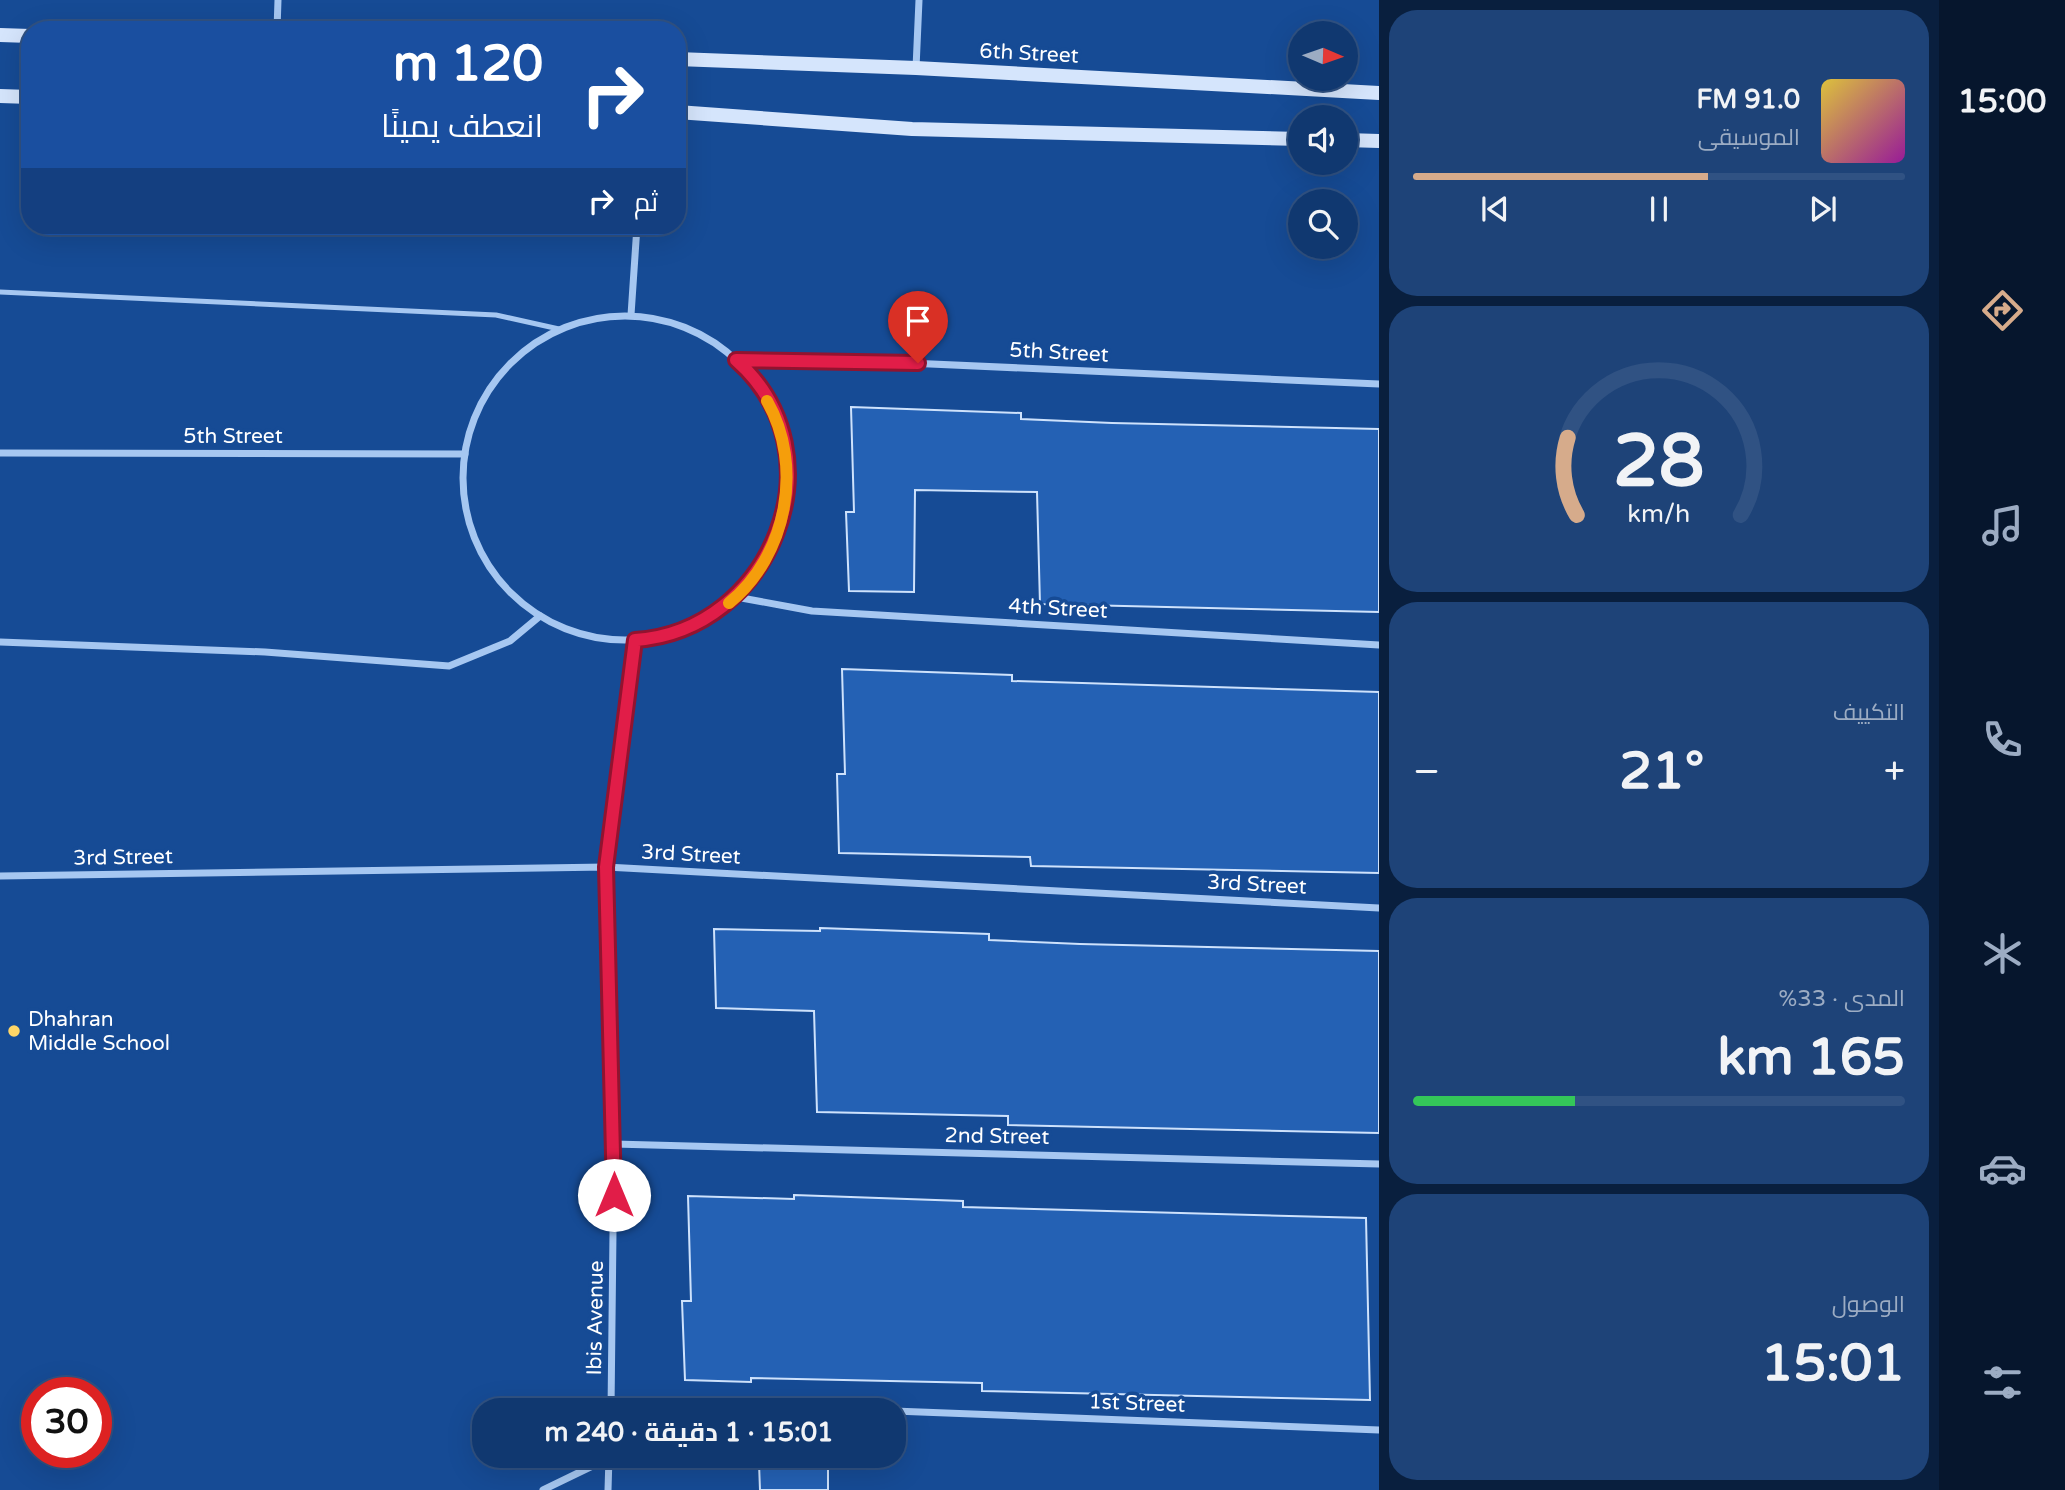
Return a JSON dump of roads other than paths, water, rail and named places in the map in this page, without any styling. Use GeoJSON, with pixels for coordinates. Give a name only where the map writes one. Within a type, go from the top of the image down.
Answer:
{"type":"FeatureCollection","features":[{"type":"Feature","properties":{"kind":"main road"},"geometry":{"type":"LineString","coordinates":[[0,35],[21,36]]}},
{"type":"Feature","properties":{"kind":"main road","name":"6th Street"},"geometry":{"type":"LineString","coordinates":[[686,59],[916,68],[1379,93]]}},
{"type":"Feature","properties":{"kind":"main road"},"geometry":{"type":"LineString","coordinates":[[0,96],[21,97]]}},
{"type":"Feature","properties":{"kind":"main road"},"geometry":{"type":"LineString","coordinates":[[686,113],[912,129],[1288,139]]}},
{"type":"Feature","properties":{"kind":"main road"},"geometry":{"type":"LineString","coordinates":[[1358,140],[1379,141]]}},
{"type":"Feature","properties":{"kind":"street"},"geometry":{"type":"LineString","coordinates":[[277,21],[278,0]]}},
{"type":"Feature","properties":{"kind":"street"},"geometry":{"type":"LineString","coordinates":[[916,68],[919,0]]}},
{"type":"Feature","properties":{"kind":"street"},"geometry":{"type":"LineString","coordinates":[[631,315],[636,235]]}},
{"type":"Feature","properties":{"kind":"street"},"geometry":{"type":"LineString","coordinates":[[631,315],[681,325],[702,334],[736,360],[760,387],[772,409],[786,458],[787,484],[777,534],[753,579],[736,597],[694,626],[670,635],[635,640],[594,638],[570,631],[540,616],[507,589],[476,542],[464,498],[465,454],[473,422],[498,378],[515,359],[542,339],[581,321],[631,315]]}},
{"type":"Feature","properties":{"kind":"street","name":"5th Street"},"geometry":{"type":"LineString","coordinates":[[736,360],[864,361],[1379,384]]}},
{"type":"Feature","properties":{"kind":"street","name":"5th Street"},"geometry":{"type":"LineString","coordinates":[[0,453],[465,454]]}},
{"type":"Feature","properties":{"kind":"street","name":"4th Street"},"geometry":{"type":"LineString","coordinates":[[736,597],[811,611],[1379,645]]}},
{"type":"Feature","properties":{"kind":"street"},"geometry":{"type":"LineString","coordinates":[[0,642],[265,652],[449,666],[510,641],[540,616]]}},
{"type":"Feature","properties":{"kind":"street","name":"Ibis Avenue"},"geometry":{"type":"LineString","coordinates":[[611,1398],[614,1144],[606,867],[635,640]]}},
{"type":"Feature","properties":{"kind":"street","name":"3rd Street"},"geometry":{"type":"LineString","coordinates":[[0,876],[606,867],[1379,908]]}},
{"type":"Feature","properties":{"kind":"street","name":"2nd Street"},"geometry":{"type":"LineString","coordinates":[[614,1144],[1379,1164]]}},
{"type":"Feature","properties":{"kind":"street","name":"1st Street"},"geometry":{"type":"LineString","coordinates":[[906,1411],[1379,1430]]}},
{"type":"Feature","properties":{"kind":"street"},"geometry":{"type":"LineString","coordinates":[[543,1490],[587,1468]]}},
{"type":"Feature","properties":{"kind":"street"},"geometry":{"type":"LineString","coordinates":[[608,1490],[609,1468]]}},
{"type":"Feature","properties":{"kind":"lane"},"geometry":{"type":"LineString","coordinates":[[0,292],[496,315],[559,329],[542,339]]}},
{"type":"Feature","properties":{"kind":"place","name":"Dhahran Middle School"},"geometry":{"type":"Point","coordinates":[14,1031]}}]}
